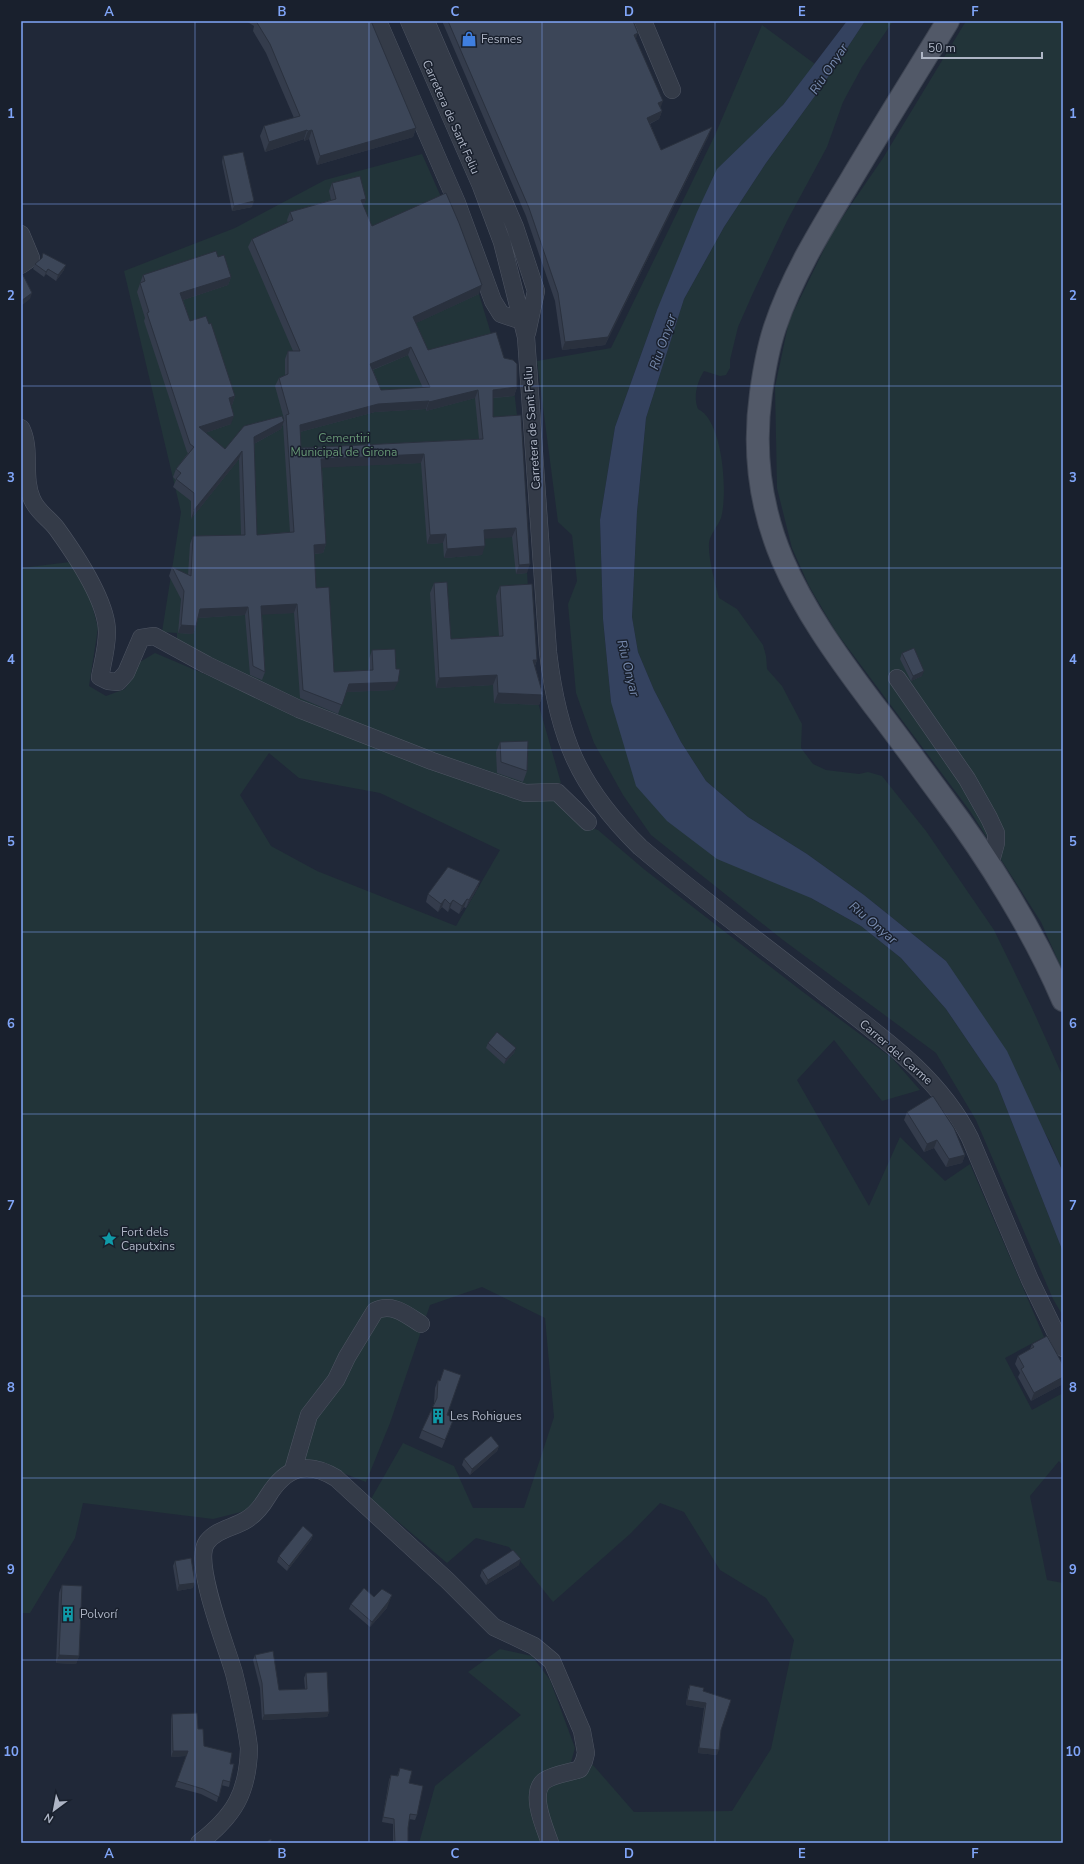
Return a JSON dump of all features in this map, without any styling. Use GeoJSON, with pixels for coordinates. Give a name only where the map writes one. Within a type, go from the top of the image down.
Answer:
{"type":"FeatureCollection","features":[{"type":"Feature","properties":{"kind":"main road"},"geometry":{"type":"LineString","coordinates":[[948,21],[829,216],[795,278],[774,328],[767,358],[758,416],[758,448],[761,484],[776,546],[800,597],[837,656],[946,802],[990,865],[1029,932],[1063,1000]]}},
{"type":"Feature","properties":{"kind":"street"},"geometry":{"type":"LineString","coordinates":[[378,21],[457,203],[493,301],[501,314],[524,329],[536,291],[515,227],[426,21]]}},
{"type":"Feature","properties":{"kind":"street","name":"Carretera de Sant Feliu"},"geometry":{"type":"LineString","coordinates":[[408,21],[480,186],[502,242],[524,329],[548,652],[553,691],[569,747],[582,775],[597,799],[628,835]]}},
{"type":"Feature","properties":{"kind":"street"},"geometry":{"type":"LineString","coordinates":[[643,21],[672,90]]}},
{"type":"Feature","properties":{"kind":"street"},"geometry":{"type":"LineString","coordinates":[[21,234],[31,258],[21,265]]}},
{"type":"Feature","properties":{"kind":"street"},"geometry":{"type":"LineString","coordinates":[[21,428],[26,437],[28,479],[32,500],[42,514],[56,527],[71,549],[101,605],[107,631],[100,677],[108,681],[118,682],[126,673],[141,638],[154,636],[208,665],[299,709],[432,761],[525,793],[557,792],[588,822]]}},
{"type":"Feature","properties":{"kind":"street"},"geometry":{"type":"LineString","coordinates":[[897,678],[917,709],[944,744],[967,778],[989,818],[996,834],[996,843],[990,865]]}},
{"type":"Feature","properties":{"kind":"street","name":"Carrer del Carme"},"geometry":{"type":"LineString","coordinates":[[628,835],[652,857],[898,1052],[936,1088],[962,1121],[1030,1280],[1063,1348]]}},
{"type":"Feature","properties":{"kind":"street"},"geometry":{"type":"LineString","coordinates":[[199,1843],[231,1814],[239,1802],[243,1792],[249,1758],[249,1748],[233,1672],[206,1582],[203,1550],[214,1535],[245,1521],[256,1513],[277,1484],[293,1470],[309,1415],[336,1380],[347,1357],[375,1311],[382,1307],[393,1308],[421,1324]]}},
{"type":"Feature","properties":{"kind":"street"},"geometry":{"type":"LineString","coordinates":[[293,1470],[316,1468],[336,1478],[448,1581],[494,1627],[534,1646],[552,1661],[582,1731],[586,1753],[580,1769],[544,1781],[538,1790],[540,1814],[550,1843]]}},
{"type":"Feature","properties":{"kind":"green space"},"geometry":{"type":"Polygon","coordinates":[[[865,21],[893,21],[862,67],[843,102],[827,147],[787,221],[753,293],[738,327],[730,360],[730,368],[726,375],[720,376],[704,371],[699,380],[696,395],[698,409],[706,416],[713,427],[722,459],[724,492],[723,507],[721,518],[711,536],[709,543],[711,563],[719,598],[737,609],[763,645],[767,669],[782,686],[802,724],[801,748],[813,764],[826,770],[859,774],[868,772],[882,776],[926,831],[994,930],[1032,1008],[1063,1077],[1063,1172],[1049,1140],[946,961],[864,895],[807,854],[748,817],[706,781],[681,742],[654,690],[638,652],[632,617],[637,512],[646,418],[684,299],[724,227],[766,163],[820,89],[865,21]]]}},
{"type":"Feature","properties":{"kind":"green space"},"geometry":{"type":"Polygon","coordinates":[[[966,21],[1063,21],[1063,972],[1041,922],[970,811],[836,632],[809,586],[792,548],[777,488],[775,387],[789,321],[833,231],[883,158],[966,21]]]}},
{"type":"Feature","properties":{"kind":"green space"},"geometry":{"type":"Polygon","coordinates":[[[762,25],[815,64],[783,105],[657,310],[615,427],[600,520],[603,619],[611,702],[811,898],[861,926],[901,958],[946,1009],[997,1084],[1063,1252],[1063,1316],[1053,1299],[976,1120],[936,1053],[783,940],[651,835],[623,795],[594,743],[576,693],[568,604],[577,581],[572,535],[558,522],[537,361],[611,348],[715,135],[762,25]]]}},
{"type":"Feature","properties":{"kind":"green space","name":"Cementiri Municipal de Girona"},"geometry":{"type":"Polygon","coordinates":[[[422,154],[457,233],[476,284],[501,367],[513,381],[518,424],[533,670],[531,678],[561,783],[524,788],[299,705],[177,641],[177,633],[162,632],[181,512],[124,271],[235,228],[325,180],[422,154]]]}},
{"type":"Feature","properties":{"kind":"green space"},"geometry":{"type":"Polygon","coordinates":[[[70,562],[89,593],[98,628],[89,686],[106,696],[125,689],[140,662],[155,653],[405,759],[555,796],[588,827],[598,830],[645,870],[803,992],[892,1058],[920,1090],[882,1101],[834,1040],[797,1080],[869,1206],[900,1137],[945,1181],[970,1164],[1044,1337],[1005,1358],[1032,1410],[1063,1393],[1063,1466],[1059,1461],[1030,1496],[1047,1580],[1063,1583],[1063,1843],[556,1843],[544,1807],[544,1790],[552,1784],[593,1765],[634,1812],[732,1811],[771,1749],[794,1640],[766,1598],[720,1570],[684,1512],[660,1503],[630,1534],[553,1602],[509,1547],[476,1538],[447,1563],[371,1499],[403,1443],[454,1466],[473,1508],[524,1508],[554,1417],[545,1318],[482,1287],[430,1305],[390,1423],[366,1482],[309,1460],[249,1510],[213,1519],[83,1503],[75,1538],[30,1613],[21,1613],[21,568],[70,562]],[[269,753],[240,795],[271,846],[317,871],[456,926],[500,850],[380,793],[299,778],[269,753]]]}},
{"type":"Feature","properties":{"kind":"green space"},"geometry":{"type":"Polygon","coordinates":[[[500,1649],[532,1656],[550,1680],[575,1748],[571,1762],[542,1775],[530,1787],[544,1843],[419,1843],[435,1786],[521,1715],[468,1672],[500,1649]]]}},
{"type":"Feature","properties":{"kind":"water","name":"Riu Onyar"},"geometry":{"type":"Polygon","coordinates":[[[847,21],[865,21],[820,89],[766,163],[724,227],[684,299],[646,418],[637,512],[632,617],[638,652],[654,690],[681,742],[706,781],[748,817],[807,854],[864,895],[946,961],[1007,1051],[1063,1172],[1063,1252],[997,1084],[946,1009],[901,958],[861,926],[811,898],[717,859],[667,821],[636,786],[611,702],[603,619],[600,520],[615,427],[657,310],[697,212],[717,169],[783,105],[847,21]]]}},
{"type":"Feature","properties":{"kind":"building"},"geometry":{"type":"Polygon","coordinates":[[[256,21],[371,21],[416,128],[320,156],[312,130],[307,130],[269,142],[264,126],[300,116],[270,44],[256,21]]]}},
{"type":"Feature","properties":{"kind":"building"},"geometry":{"type":"Polygon","coordinates":[[[448,21],[633,21],[638,33],[634,35],[663,101],[658,103],[662,111],[647,118],[661,150],[712,127],[608,337],[565,342],[558,293],[529,208],[448,21]]]}},
{"type":"Feature","properties":{"kind":"building"},"geometry":{"type":"Polygon","coordinates":[[[243,152],[254,201],[234,206],[223,156],[243,152]]]}},
{"type":"Feature","properties":{"kind":"building"},"geometry":{"type":"Polygon","coordinates":[[[360,176],[366,199],[361,200],[372,226],[446,193],[482,285],[413,317],[428,350],[496,332],[504,358],[513,360],[517,364],[517,387],[493,390],[493,417],[521,415],[530,564],[519,565],[516,528],[484,530],[485,546],[447,549],[446,534],[430,535],[424,454],[321,459],[326,544],[314,545],[316,588],[329,587],[334,672],[373,670],[372,650],[395,649],[396,669],[400,669],[398,682],[349,684],[342,705],[303,690],[297,604],[261,606],[265,672],[253,666],[248,607],[200,609],[196,626],[181,625],[184,591],[172,567],[191,576],[193,536],[245,535],[242,451],[194,510],[194,493],[176,479],[181,473],[176,469],[194,447],[190,444],[147,313],[149,312],[140,283],[145,281],[143,275],[216,251],[218,257],[224,255],[231,277],[180,293],[190,321],[206,316],[209,324],[211,323],[235,396],[229,398],[234,416],[199,427],[225,449],[244,426],[282,416],[284,421],[254,437],[257,535],[294,532],[286,415],[289,414],[279,378],[288,374],[288,351],[300,351],[252,239],[293,220],[290,212],[336,199],[332,183],[360,176]],[[411,347],[370,364],[381,390],[430,387],[411,347]],[[478,390],[429,402],[378,404],[300,425],[301,448],[483,439],[478,390]]]}},
{"type":"Feature","properties":{"kind":"building"},"geometry":{"type":"Polygon","coordinates":[[[43,253],[66,265],[58,275],[48,269],[46,272],[35,264],[42,258],[43,253]]]}},
{"type":"Feature","properties":{"kind":"building"},"geometry":{"type":"Polygon","coordinates":[[[21,271],[32,293],[21,301],[21,271]]]}},
{"type":"Feature","properties":{"kind":"building"},"geometry":{"type":"Polygon","coordinates":[[[447,582],[451,639],[503,636],[500,586],[532,584],[537,660],[533,660],[543,695],[498,693],[497,675],[439,678],[434,583],[447,582]]]}},
{"type":"Feature","properties":{"kind":"building"},"geometry":{"type":"Polygon","coordinates":[[[914,648],[924,671],[913,676],[902,653],[914,648]]]}},
{"type":"Feature","properties":{"kind":"building"},"geometry":{"type":"Polygon","coordinates":[[[528,741],[527,771],[501,762],[500,742],[528,741]]]}},
{"type":"Feature","properties":{"kind":"building"},"geometry":{"type":"Polygon","coordinates":[[[448,867],[480,881],[469,900],[467,899],[462,906],[453,900],[450,904],[445,899],[441,904],[428,894],[448,867]]]}},
{"type":"Feature","properties":{"kind":"building"},"geometry":{"type":"Polygon","coordinates":[[[497,1032],[516,1048],[506,1059],[488,1043],[497,1032]]]}},
{"type":"Feature","properties":{"kind":"building"},"geometry":{"type":"Polygon","coordinates":[[[933,1096],[954,1128],[965,1155],[949,1159],[937,1140],[927,1144],[907,1112],[933,1096]]]}},
{"type":"Feature","properties":{"kind":"building"},"geometry":{"type":"Polygon","coordinates":[[[1047,1336],[1063,1365],[1063,1377],[1034,1393],[1021,1369],[1024,1367],[1018,1356],[1034,1347],[1032,1344],[1047,1336]]]}},
{"type":"Feature","properties":{"kind":"building","name":"Les Rohigues"},"geometry":{"type":"Polygon","coordinates":[[[444,1369],[461,1375],[447,1415],[454,1418],[445,1440],[422,1430],[437,1398],[438,1380],[440,1381],[444,1369]]]}},
{"type":"Feature","properties":{"kind":"building"},"geometry":{"type":"Polygon","coordinates":[[[491,1436],[499,1446],[472,1469],[464,1459],[491,1436]]]}},
{"type":"Feature","properties":{"kind":"building"},"geometry":{"type":"Polygon","coordinates":[[[303,1526],[313,1535],[289,1566],[279,1556],[303,1526]]]}},
{"type":"Feature","properties":{"kind":"building"},"geometry":{"type":"Polygon","coordinates":[[[513,1550],[521,1559],[488,1580],[482,1570],[513,1550]]]}},
{"type":"Feature","properties":{"kind":"building"},"geometry":{"type":"Polygon","coordinates":[[[191,1558],[195,1583],[179,1585],[175,1561],[191,1558]]]}},
{"type":"Feature","properties":{"kind":"building","name":"Polvorí"},"geometry":{"type":"Polygon","coordinates":[[[62,1585],[82,1586],[79,1656],[59,1655],[62,1585]]]}},
{"type":"Feature","properties":{"kind":"building"},"geometry":{"type":"Polygon","coordinates":[[[364,1588],[374,1597],[382,1589],[392,1595],[372,1622],[351,1604],[364,1588]]]}},
{"type":"Feature","properties":{"kind":"building"},"geometry":{"type":"Polygon","coordinates":[[[273,1651],[279,1690],[307,1689],[306,1673],[327,1672],[329,1712],[264,1715],[262,1683],[255,1655],[273,1651]]]}},
{"type":"Feature","properties":{"kind":"building"},"geometry":{"type":"Polygon","coordinates":[[[690,1685],[704,1688],[703,1691],[731,1700],[721,1730],[719,1750],[699,1748],[706,1703],[687,1700],[690,1685]]]}},
{"type":"Feature","properties":{"kind":"building"},"geometry":{"type":"Polygon","coordinates":[[[197,1713],[198,1729],[203,1729],[204,1746],[232,1753],[230,1764],[234,1764],[230,1782],[223,1780],[219,1797],[203,1789],[177,1781],[188,1751],[173,1751],[172,1714],[197,1713]]]}},
{"type":"Feature","properties":{"kind":"building"},"geometry":{"type":"Polygon","coordinates":[[[400,1768],[412,1771],[409,1783],[423,1786],[417,1815],[410,1814],[408,1843],[395,1843],[394,1819],[383,1817],[391,1775],[398,1776],[400,1768]]]}},
{"type":"Feature","properties":{"kind":"building"},"geometry":{"type":"Polygon","coordinates":[[[271,1839],[271,1843],[265,1843],[271,1839]]]}},
{"type":"Feature","properties":{"kind":"place","name":"Fesmes"},"geometry":{"type":"Point","coordinates":[469,39]}},
{"type":"Feature","properties":{"kind":"place","name":"Fort dels Caputxins"},"geometry":{"type":"Point","coordinates":[109,1239]}},
{"type":"Feature","properties":{"kind":"place","name":"Les Rohigues"},"geometry":{"type":"Point","coordinates":[438,1416]}},
{"type":"Feature","properties":{"kind":"place","name":"Polvorí"},"geometry":{"type":"Point","coordinates":[68,1614]}}]}
